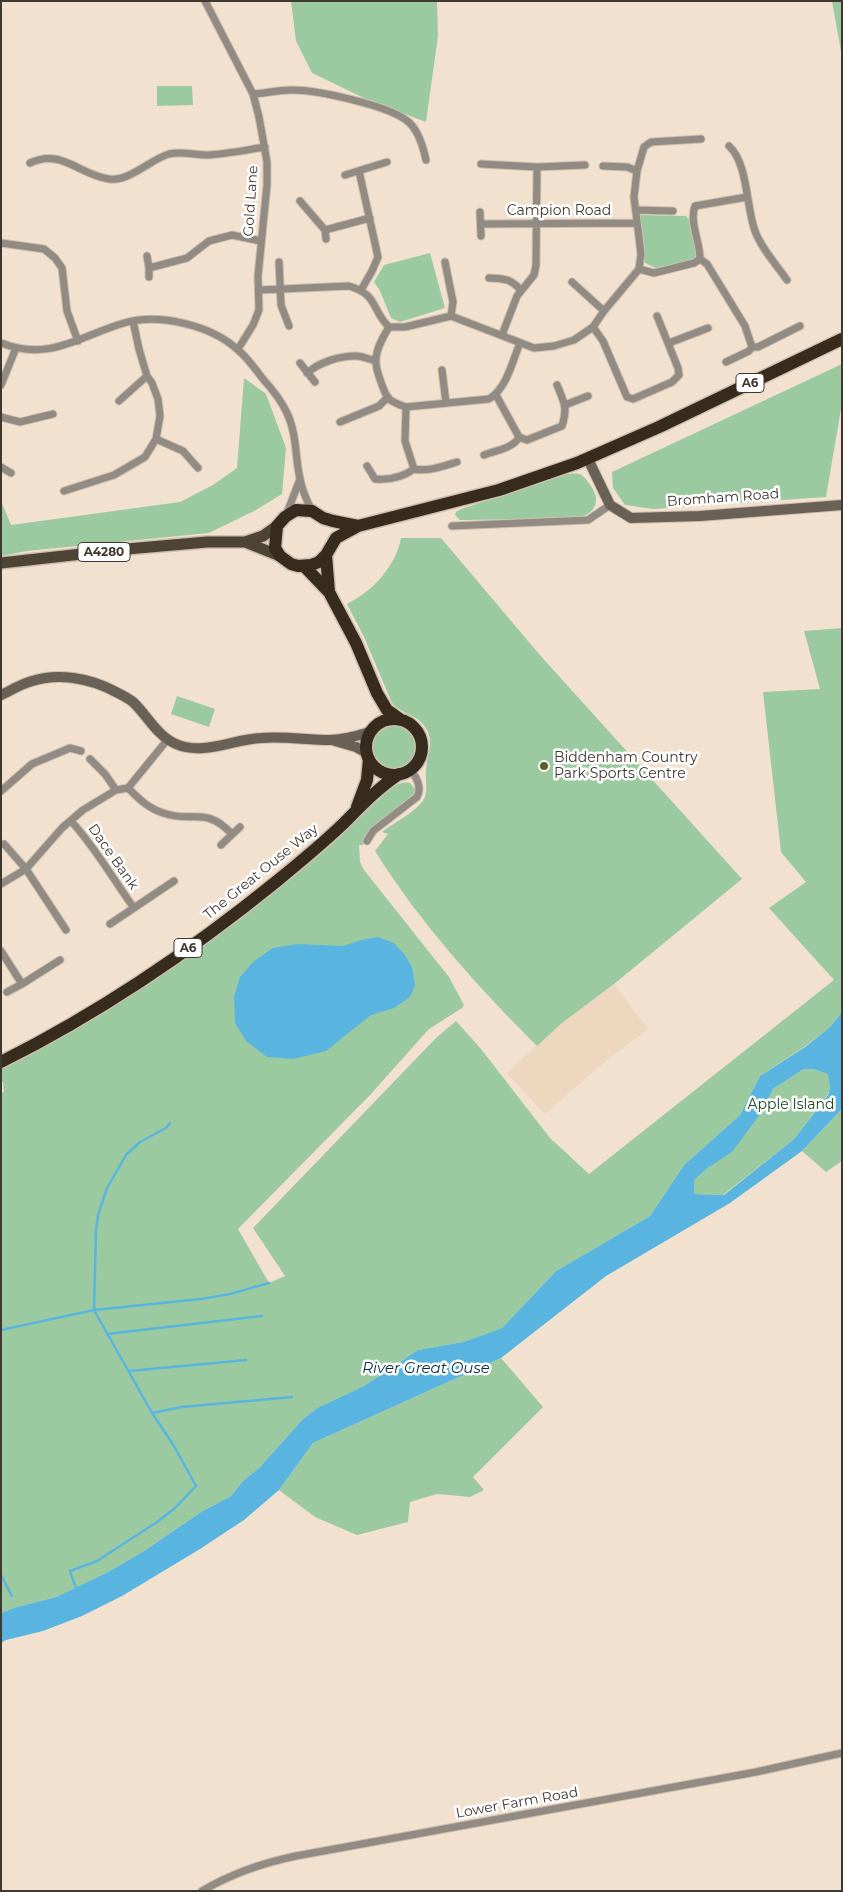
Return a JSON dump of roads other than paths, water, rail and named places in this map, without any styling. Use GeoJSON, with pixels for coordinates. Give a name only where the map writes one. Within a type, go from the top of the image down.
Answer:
{"type":"FeatureCollection","features":[{"type":"Feature","properties":{"kind":"highway","name":"A6"},"geometry":{"type":"LineString","coordinates":[[329,592],[328,550],[342,533],[358,526],[499,490],[588,459],[842,339]]}},
{"type":"Feature","properties":{"kind":"highway"},"geometry":{"type":"LineString","coordinates":[[296,510],[317,514],[329,527],[328,550],[319,562],[304,566],[291,564],[280,556],[275,548],[275,541],[281,522],[296,510]]}},
{"type":"Feature","properties":{"kind":"highway","name":"A6"},"geometry":{"type":"LineString","coordinates":[[317,514],[343,524],[358,526]]}},
{"type":"Feature","properties":{"kind":"highway","name":"A6"},"geometry":{"type":"LineString","coordinates":[[304,566],[329,592],[356,643],[377,693],[387,710],[416,730],[421,741],[421,754],[415,765],[405,772]]}},
{"type":"Feature","properties":{"kind":"highway","name":"A6"},"geometry":{"type":"LineString","coordinates":[[368,756],[366,742],[372,729],[377,693]]}},
{"type":"Feature","properties":{"kind":"highway"},"geometry":{"type":"LineString","coordinates":[[372,729],[384,721],[401,720]]}},
{"type":"Feature","properties":{"kind":"highway"},"geometry":{"type":"LineString","coordinates":[[368,756],[372,764],[382,772],[405,772]]}},
{"type":"Feature","properties":{"kind":"highway","name":"The Great Ouse Way"},"geometry":{"type":"LineString","coordinates":[[356,810],[367,780],[368,756]]}},
{"type":"Feature","properties":{"kind":"highway","name":"The Great Ouse Way"},"geometry":{"type":"LineString","coordinates":[[1,1062],[115,997],[212,931],[301,861],[380,788],[405,772]]}},
{"type":"Feature","properties":{"kind":"main road","name":"A4280"},"geometry":{"type":"LineString","coordinates":[[1,563],[207,542],[245,542],[263,536],[281,522]]}},
{"type":"Feature","properties":{"kind":"main road","name":"A4280"},"geometry":{"type":"LineString","coordinates":[[245,542],[280,556]]}},
{"type":"Feature","properties":{"kind":"street","name":"Gold Lane"},"geometry":{"type":"LineString","coordinates":[[205,1],[253,94],[267,162],[267,185],[258,276],[260,310],[238,349]]}},
{"type":"Feature","properties":{"kind":"street"},"geometry":{"type":"LineString","coordinates":[[253,94],[291,90],[326,94],[389,112],[406,120],[417,132],[426,160]]}},
{"type":"Feature","properties":{"kind":"street"},"geometry":{"type":"LineString","coordinates":[[389,327],[405,327],[451,316],[534,348],[554,346],[574,340],[593,327],[639,269],[641,254],[634,197],[637,171],[646,144],[651,142],[701,139]]}},
{"type":"Feature","properties":{"kind":"street"},"geometry":{"type":"LineString","coordinates":[[729,146],[734,150],[739,162],[755,231],[761,243],[787,280]]}},
{"type":"Feature","properties":{"kind":"street"},"geometry":{"type":"LineString","coordinates":[[30,163],[40,158],[52,158],[65,161],[97,176],[111,180],[124,177],[168,155],[179,153],[207,155],[265,147]]}},
{"type":"Feature","properties":{"kind":"street"},"geometry":{"type":"LineString","coordinates":[[345,175],[387,162]]}},
{"type":"Feature","properties":{"kind":"street"},"geometry":{"type":"LineString","coordinates":[[481,164],[537,167],[585,166]]}},
{"type":"Feature","properties":{"kind":"street"},"geometry":{"type":"LineString","coordinates":[[604,166],[627,167],[637,171]]}},
{"type":"Feature","properties":{"kind":"street"},"geometry":{"type":"LineString","coordinates":[[502,335],[521,290],[534,275],[536,265],[537,167]]}},
{"type":"Feature","properties":{"kind":"street"},"geometry":{"type":"LineString","coordinates":[[359,171],[378,257],[361,290]]}},
{"type":"Feature","properties":{"kind":"street"},"geometry":{"type":"LineString","coordinates":[[700,259],[700,249],[692,214],[695,206],[747,196]]}},
{"type":"Feature","properties":{"kind":"street"},"geometry":{"type":"LineString","coordinates":[[300,201],[325,230],[326,239]]}},
{"type":"Feature","properties":{"kind":"street"},"geometry":{"type":"LineString","coordinates":[[636,210],[673,210]]}},
{"type":"Feature","properties":{"kind":"street"},"geometry":{"type":"LineString","coordinates":[[480,212],[481,236]]}},
{"type":"Feature","properties":{"kind":"street"},"geometry":{"type":"LineString","coordinates":[[325,230],[370,218]]}},
{"type":"Feature","properties":{"kind":"street","name":"Campion Road"},"geometry":{"type":"LineString","coordinates":[[481,224],[637,223]]}},
{"type":"Feature","properties":{"kind":"street"},"geometry":{"type":"LineString","coordinates":[[149,268],[187,258],[209,241],[232,235],[261,241]]}},
{"type":"Feature","properties":{"kind":"street"},"geometry":{"type":"LineString","coordinates":[[1,243],[44,249],[55,258],[62,268],[67,311],[78,341]]}},
{"type":"Feature","properties":{"kind":"street"},"geometry":{"type":"LineString","coordinates":[[147,256],[149,277]]}},
{"type":"Feature","properties":{"kind":"street"},"geometry":{"type":"LineString","coordinates":[[639,269],[654,273],[694,263],[700,259]]}},
{"type":"Feature","properties":{"kind":"street"},"geometry":{"type":"LineString","coordinates":[[700,259],[707,264],[745,326],[752,347]]}},
{"type":"Feature","properties":{"kind":"street"},"geometry":{"type":"LineString","coordinates":[[279,262],[281,305],[289,326]]}},
{"type":"Feature","properties":{"kind":"street"},"geometry":{"type":"LineString","coordinates":[[445,262],[453,302],[451,316]]}},
{"type":"Feature","properties":{"kind":"street"},"geometry":{"type":"LineString","coordinates":[[489,278],[512,281],[521,290]]}},
{"type":"Feature","properties":{"kind":"street"},"geometry":{"type":"LineString","coordinates":[[572,282],[604,311]]}},
{"type":"Feature","properties":{"kind":"street"},"geometry":{"type":"LineString","coordinates":[[259,290],[349,286],[361,290],[373,301],[389,327]]}},
{"type":"Feature","properties":{"kind":"street"},"geometry":{"type":"LineString","coordinates":[[593,327],[604,341],[627,397],[633,399],[672,382],[679,375],[657,316]]}},
{"type":"Feature","properties":{"kind":"street"},"geometry":{"type":"LineString","coordinates":[[1,343],[16,348],[40,350],[58,348],[133,321],[164,319],[183,323],[209,333],[238,349],[275,393],[287,412],[295,436],[300,479],[317,514]]}},
{"type":"Feature","properties":{"kind":"street"},"geometry":{"type":"LineString","coordinates":[[64,491],[114,475],[145,457],[156,439],[160,416],[158,399],[147,376],[133,321]]}},
{"type":"Feature","properties":{"kind":"street"},"geometry":{"type":"LineString","coordinates":[[726,362],[749,351],[752,347],[758,347],[800,326]]}},
{"type":"Feature","properties":{"kind":"street"},"geometry":{"type":"LineString","coordinates":[[389,327],[381,341],[376,361],[388,397],[397,404],[406,407],[489,399],[496,395],[503,385],[520,343]]}},
{"type":"Feature","properties":{"kind":"street"},"geometry":{"type":"LineString","coordinates":[[668,343],[708,328]]}},
{"type":"Feature","properties":{"kind":"street"},"geometry":{"type":"LineString","coordinates":[[1,385],[16,348]]}},
{"type":"Feature","properties":{"kind":"street"},"geometry":{"type":"LineString","coordinates":[[307,372],[325,362],[343,358],[357,356],[376,361]]}},
{"type":"Feature","properties":{"kind":"street"},"geometry":{"type":"LineString","coordinates":[[300,363],[315,382]]}},
{"type":"Feature","properties":{"kind":"street"},"geometry":{"type":"LineString","coordinates":[[442,370],[446,402]]}},
{"type":"Feature","properties":{"kind":"street"},"geometry":{"type":"LineString","coordinates":[[119,401],[147,376]]}},
{"type":"Feature","properties":{"kind":"street"},"geometry":{"type":"LineString","coordinates":[[496,395],[519,437],[527,440],[562,426],[566,405],[557,385]]}},
{"type":"Feature","properties":{"kind":"street"},"geometry":{"type":"LineString","coordinates":[[566,405],[588,396]]}},
{"type":"Feature","properties":{"kind":"street"},"geometry":{"type":"LineString","coordinates":[[340,422],[379,406],[388,397]]}},
{"type":"Feature","properties":{"kind":"street"},"geometry":{"type":"LineString","coordinates":[[406,407],[406,441],[414,469]]}},
{"type":"Feature","properties":{"kind":"street"},"geometry":{"type":"LineString","coordinates":[[1,417],[20,422],[53,414]]}},
{"type":"Feature","properties":{"kind":"street"},"geometry":{"type":"LineString","coordinates":[[484,455],[517,441],[519,437]]}},
{"type":"Feature","properties":{"kind":"street"},"geometry":{"type":"LineString","coordinates":[[156,439],[183,451],[198,468]]}},
{"type":"Feature","properties":{"kind":"street"},"geometry":{"type":"LineString","coordinates":[[452,526],[588,520],[610,505],[588,459]]}},
{"type":"Feature","properties":{"kind":"street"},"geometry":{"type":"LineString","coordinates":[[367,466],[375,479],[382,480],[407,474],[414,469],[434,468],[457,462]]}},
{"type":"Feature","properties":{"kind":"street"},"geometry":{"type":"LineString","coordinates":[[1,467],[11,473]]}},
{"type":"Feature","properties":{"kind":"street"},"geometry":{"type":"LineString","coordinates":[[281,522],[291,504],[300,479]]}},
{"type":"Feature","properties":{"kind":"street","name":"Bromham Road"},"geometry":{"type":"LineString","coordinates":[[610,505],[631,518],[644,519],[842,505]]}},
{"type":"Feature","properties":{"kind":"street"},"geometry":{"type":"LineString","coordinates":[[1,695],[29,681],[59,677],[82,678],[106,686],[131,700],[162,735],[175,744],[191,748],[211,748],[236,741],[283,737],[330,740],[356,747],[368,756]]}},
{"type":"Feature","properties":{"kind":"street"},"geometry":{"type":"LineString","coordinates":[[330,740],[357,736],[372,729]]}},
{"type":"Feature","properties":{"kind":"street"},"geometry":{"type":"LineString","coordinates":[[1,884],[26,869],[62,828],[84,810],[116,790],[128,788],[168,739]]}},
{"type":"Feature","properties":{"kind":"street"},"geometry":{"type":"LineString","coordinates":[[1,791],[32,764],[70,748],[81,751]]}},
{"type":"Feature","properties":{"kind":"street"},"geometry":{"type":"LineString","coordinates":[[90,759],[106,774],[116,790]]}},
{"type":"Feature","properties":{"kind":"street"},"geometry":{"type":"LineString","coordinates":[[367,841],[373,831],[418,798],[420,792],[419,784],[405,772]]}},
{"type":"Feature","properties":{"kind":"street"},"geometry":{"type":"LineString","coordinates":[[128,788],[145,805],[154,810],[175,816],[206,816],[222,824],[232,834]]}},
{"type":"Feature","properties":{"kind":"street","name":"Dace Bank"},"geometry":{"type":"LineString","coordinates":[[71,821],[92,844],[103,864],[134,908]]}},
{"type":"Feature","properties":{"kind":"street"},"geometry":{"type":"LineString","coordinates":[[222,845],[240,827]]}},
{"type":"Feature","properties":{"kind":"street"},"geometry":{"type":"LineString","coordinates":[[4,844],[26,869],[66,930]]}},
{"type":"Feature","properties":{"kind":"street","name":"Dace Bank"},"geometry":{"type":"LineString","coordinates":[[110,924],[174,881]]}},
{"type":"Feature","properties":{"kind":"street"},"geometry":{"type":"LineString","coordinates":[[1,951],[22,984]]}},
{"type":"Feature","properties":{"kind":"street"},"geometry":{"type":"LineString","coordinates":[[8,992],[60,960]]}},
{"type":"Feature","properties":{"kind":"street","name":"Lower Farm Road"},"geometry":{"type":"LineString","coordinates":[[202,1891],[247,1869],[296,1856],[756,1772],[842,1753]]}},
{"type":"Feature","properties":{"kind":"water"},"geometry":{"type":"Polygon","coordinates":[[[378,937],[394,943],[405,955],[412,967],[415,985],[410,997],[394,1008],[371,1015],[326,1051],[293,1059],[267,1057],[246,1041],[235,1023],[234,997],[240,977],[254,961],[273,948],[297,944],[343,946],[378,937]]]}},
{"type":"Feature","properties":{"kind":"water","name":"River Great Ouse"},"geometry":{"type":"Polygon","coordinates":[[[842,1012],[842,1109],[802,1151],[730,1203],[606,1276],[501,1358],[313,1443],[279,1490],[244,1520],[200,1549],[122,1596],[82,1616],[43,1631],[6,1640],[1,1643],[1,1613],[56,1597],[108,1572],[144,1551],[201,1512],[231,1496],[302,1420],[317,1408],[364,1386],[418,1350],[463,1342],[502,1328],[556,1271],[650,1216],[684,1165],[740,1115],[760,1076],[805,1047],[830,1027],[842,1012]],[[804,1069],[773,1089],[761,1113],[732,1152],[709,1167],[694,1180],[694,1194],[724,1195],[794,1139],[828,1095],[830,1088],[828,1074],[813,1069],[804,1069]]]}},
{"type":"Feature","properties":{"kind":"waterway"},"geometry":{"type":"LineString","coordinates":[[77,1591],[70,1571],[97,1561],[157,1522],[174,1509],[196,1486],[94,1310],[96,1230],[98,1215],[107,1188],[126,1155],[140,1142],[166,1128],[170,1123]]}},
{"type":"Feature","properties":{"kind":"waterway"},"geometry":{"type":"LineString","coordinates":[[1,1330],[94,1310],[201,1299],[230,1294],[269,1283]]}},
{"type":"Feature","properties":{"kind":"waterway"},"geometry":{"type":"LineString","coordinates":[[107,1334],[262,1316]]}},
{"type":"Feature","properties":{"kind":"waterway"},"geometry":{"type":"LineString","coordinates":[[129,1371],[246,1360]]}},
{"type":"Feature","properties":{"kind":"waterway"},"geometry":{"type":"LineString","coordinates":[[152,1413],[182,1407],[292,1397]]}},
{"type":"Feature","properties":{"kind":"waterway"},"geometry":{"type":"LineString","coordinates":[[1,1575],[12,1596]]}},
{"type":"Feature","properties":{"kind":"place","name":"Biddenham Country Park Sports Centre"},"geometry":{"type":"Point","coordinates":[544,766]}},
{"type":"Feature","properties":{"kind":"park label","name":"Apple Island"},"geometry":{"type":"Point","coordinates":[791,1105]}}]}
